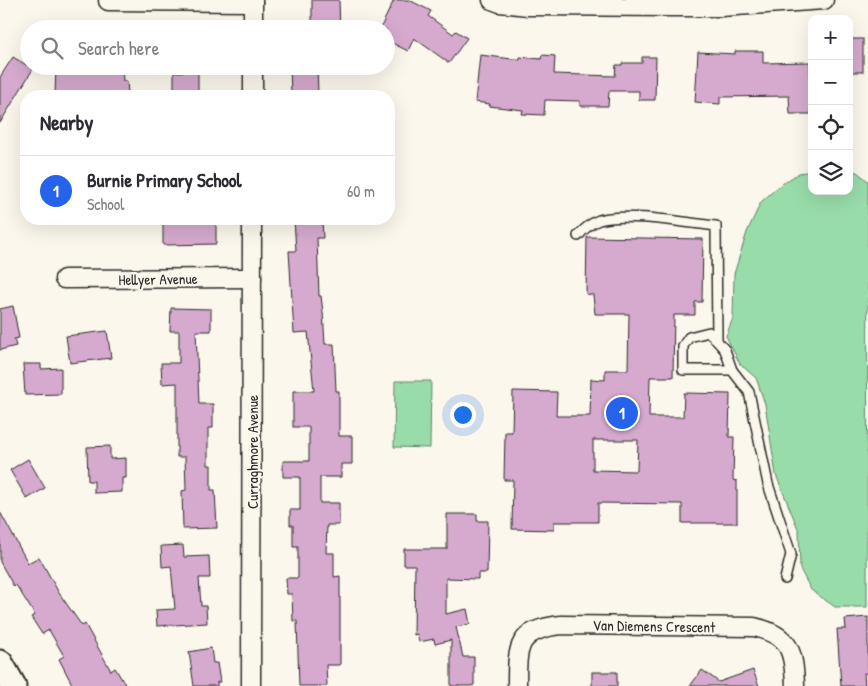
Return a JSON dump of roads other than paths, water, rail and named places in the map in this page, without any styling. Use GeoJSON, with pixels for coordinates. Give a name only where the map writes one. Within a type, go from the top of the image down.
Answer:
{"type":"FeatureCollection","features":[{"type":"Feature","properties":{"kind":"main road"},"geometry":{"type":"LineString","coordinates":[[0,662],[13,686]]}},
{"type":"Feature","properties":{"kind":"street"},"geometry":{"type":"LineString","coordinates":[[492,0],[500,3],[528,6],[671,8],[721,7],[824,0]]}},
{"type":"Feature","properties":{"kind":"street"},"geometry":{"type":"LineString","coordinates":[[108,1],[253,1],[253,20]]}},
{"type":"Feature","properties":{"kind":"street"},"geometry":{"type":"LineString","coordinates":[[253,75],[253,90]]}},
{"type":"Feature","properties":{"kind":"street","name":"Curraghmore Avenue"},"geometry":{"type":"LineString","coordinates":[[251,686],[252,225]]}},
{"type":"Feature","properties":{"kind":"street","name":"Hellyer Avenue"},"geometry":{"type":"LineString","coordinates":[[64,279],[252,278]]}},
{"type":"Feature","properties":{"kind":"street","name":"Van Diemens Crescent"},"geometry":{"type":"LineString","coordinates":[[517,686],[517,664],[520,646],[529,632],[542,627],[561,625],[754,627],[772,631],[788,644],[794,668],[795,686]]}},
{"type":"Feature","properties":{"kind":"lane"},"geometry":{"type":"LineString","coordinates":[[578,236],[585,228],[598,220],[616,216],[716,226],[717,340]]}},
{"type":"Feature","properties":{"kind":"lane"},"geometry":{"type":"LineString","coordinates":[[732,370],[683,370],[683,346],[689,337],[698,333],[709,332],[725,350],[732,370],[749,392],[768,484],[790,554],[785,579]]}},
{"type":"Feature","properties":{"kind":"place","name":"Burnie Primary School"},"geometry":{"type":"Point","coordinates":[622,413]}}]}
